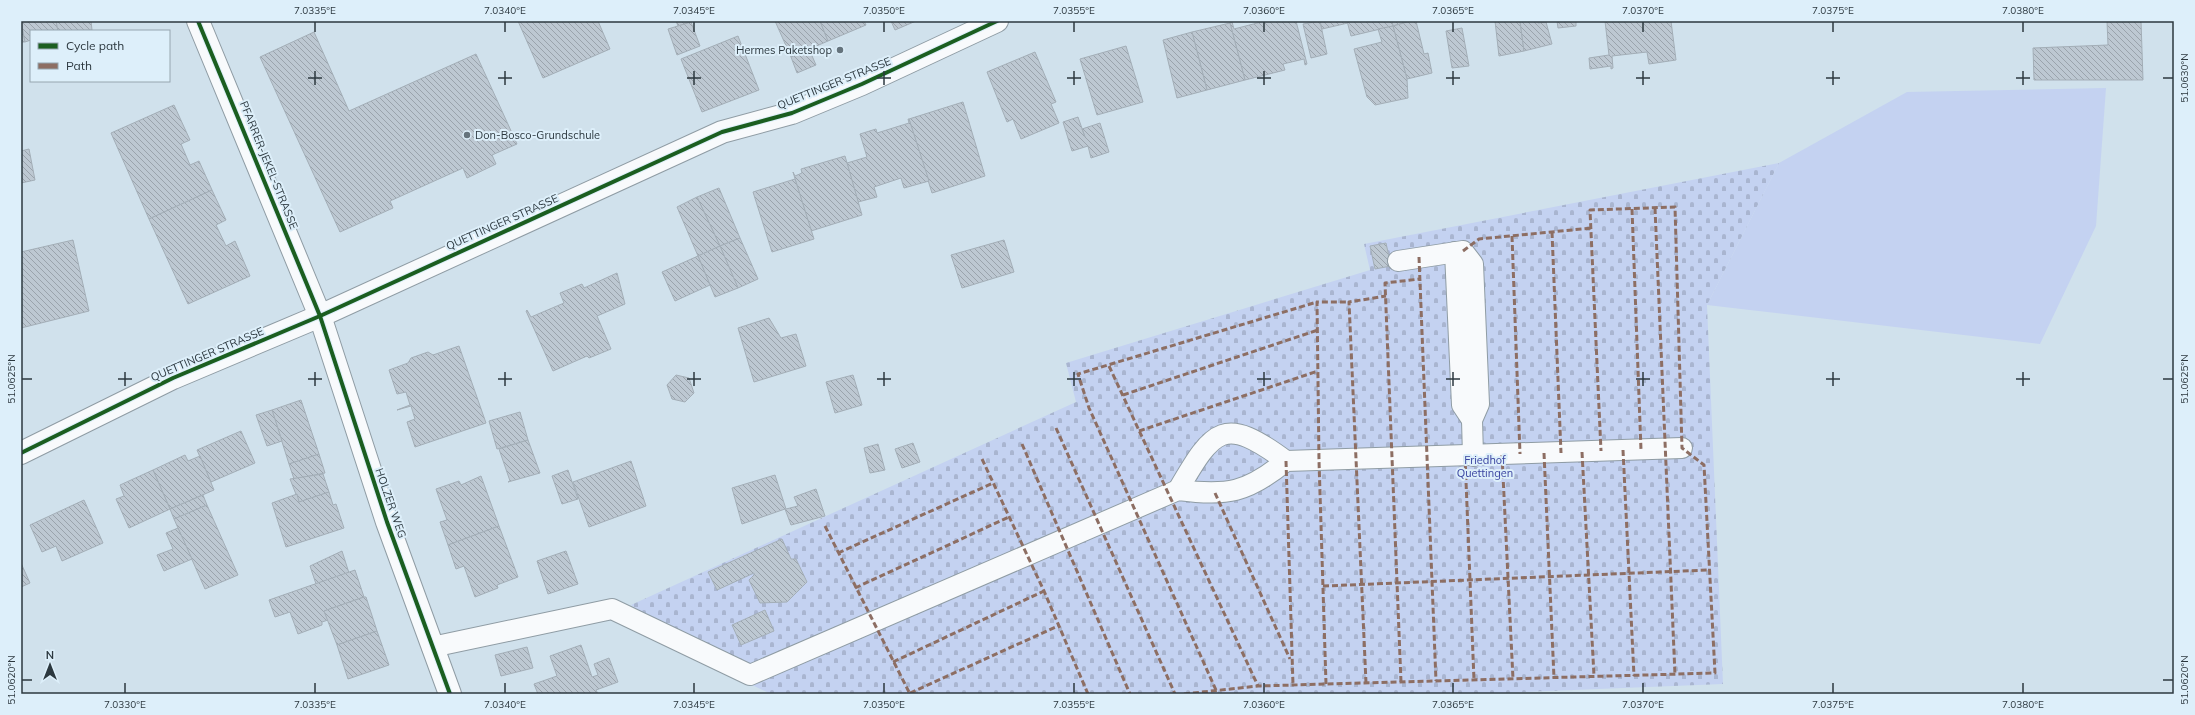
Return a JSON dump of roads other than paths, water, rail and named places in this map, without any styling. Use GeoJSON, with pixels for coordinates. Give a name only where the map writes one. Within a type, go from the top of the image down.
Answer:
{"type":"FeatureCollection","features":[{"type":"Feature","properties":{"kind":"street","name":"PFARRER-JEKEL-STRASSE"},"geometry":{"type":"LineString","coordinates":[[198,21],[320,316]]}},
{"type":"Feature","properties":{"kind":"street","name":"QUETTINGER STRASSE"},"geometry":{"type":"LineString","coordinates":[[21,453],[173,378],[320,316],[722,132],[792,113],[862,84],[996,21]]}},
{"type":"Feature","properties":{"kind":"street","name":"HOLZER WEG"},"geometry":{"type":"LineString","coordinates":[[320,316],[387,522],[450,694]]}},
{"type":"Feature","properties":{"kind":"lane"},"geometry":{"type":"LineString","coordinates":[[1398,261],[1463,251],[1473,264],[1479,404],[1472,420],[1473,456]]}},
{"type":"Feature","properties":{"kind":"lane"},"geometry":{"type":"LineString","coordinates":[[1178,490],[1208,443],[1218,436],[1230,432],[1247,435],[1286,461]]}},
{"type":"Feature","properties":{"kind":"lane"},"geometry":{"type":"LineString","coordinates":[[432,647],[612,609],[750,674],[1178,490],[1215,493],[1238,490],[1254,484],[1286,461],[1682,448]]}},
{"type":"Feature","properties":{"kind":"place","name":"Hermes Paketshop"},"geometry":{"type":"Point","coordinates":[840,50]}},
{"type":"Feature","properties":{"kind":"place","name":"Don-Bosco-Grundschule"},"geometry":{"type":"Point","coordinates":[467,135]}},
{"type":"Feature","properties":{"kind":"park label","name":"Friedhof Quettingen"},"geometry":{"type":"Point","coordinates":[1485,466]}}]}
